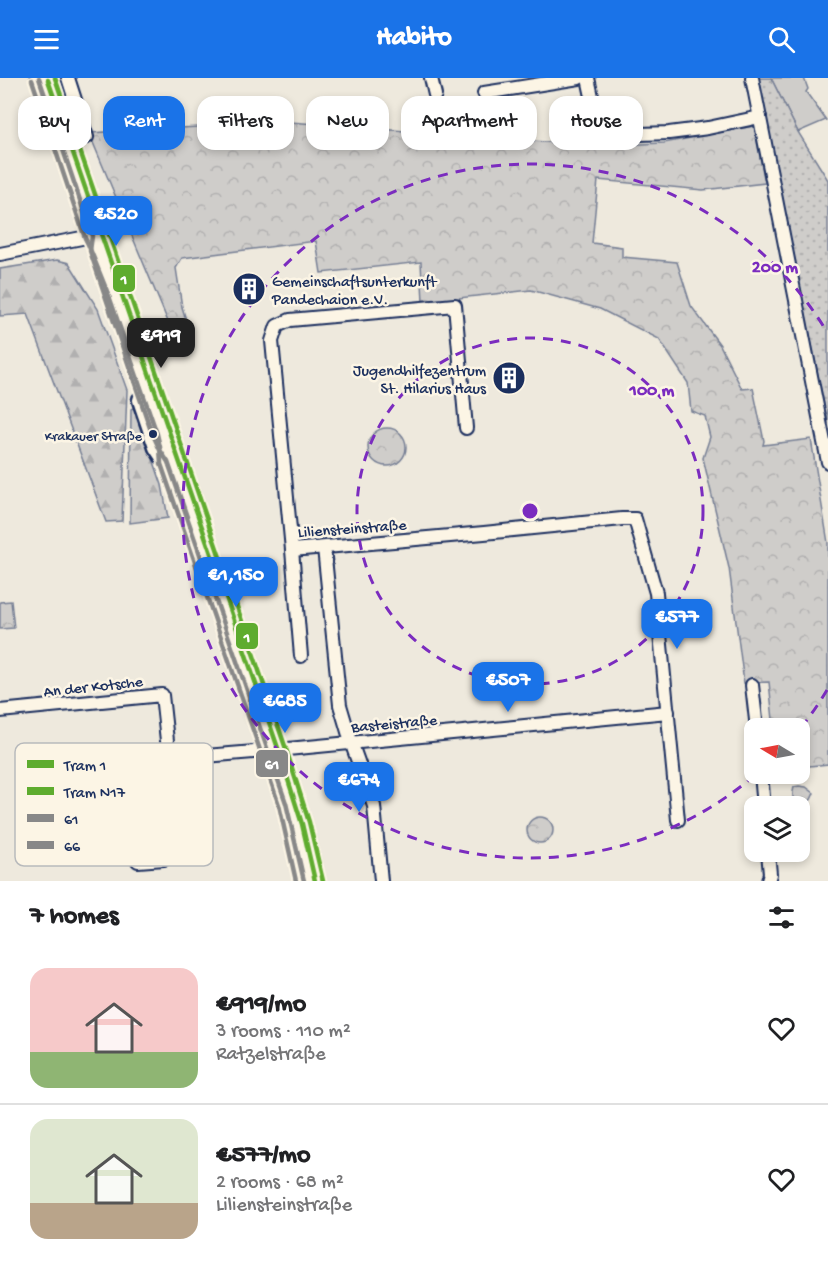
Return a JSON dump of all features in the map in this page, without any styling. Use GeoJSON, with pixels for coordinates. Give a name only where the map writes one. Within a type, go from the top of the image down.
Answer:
{"type":"FeatureCollection","features":[{"type":"Feature","properties":{"kind":"main road"},"geometry":{"type":"LineString","coordinates":[[39,78],[92,236],[116,293],[164,432],[168,446],[168,462],[286,803],[304,881]]}},
{"type":"Feature","properties":{"kind":"street"},"geometry":{"type":"LineString","coordinates":[[68,78],[74,96]]}},
{"type":"Feature","properties":{"kind":"street"},"geometry":{"type":"LineString","coordinates":[[431,78],[435,95]]}},
{"type":"Feature","properties":{"kind":"street"},"geometry":{"type":"LineString","coordinates":[[484,93],[579,78]]}},
{"type":"Feature","properties":{"kind":"street"},"geometry":{"type":"LineString","coordinates":[[588,78],[599,129],[611,135],[669,133],[708,128],[760,117]]}},
{"type":"Feature","properties":{"kind":"street"},"geometry":{"type":"LineString","coordinates":[[752,78],[828,462]]}},
{"type":"Feature","properties":{"kind":"street"},"geometry":{"type":"LineString","coordinates":[[0,254],[92,236]]}},
{"type":"Feature","properties":{"kind":"street","name":"Liliensteinstraße"},"geometry":{"type":"LineString","coordinates":[[466,428],[455,305],[290,320],[277,326],[272,340],[292,550],[635,519],[656,593],[678,820]]}},
{"type":"Feature","properties":{"kind":"street"},"geometry":{"type":"LineString","coordinates":[[324,548],[340,705],[374,806],[381,881]]}},
{"type":"Feature","properties":{"kind":"street"},"geometry":{"type":"LineString","coordinates":[[292,550],[301,656]]}},
{"type":"Feature","properties":{"kind":"street"},"geometry":{"type":"LineString","coordinates":[[752,685],[755,718]]}},
{"type":"Feature","properties":{"kind":"street","name":"An der Kotsche"},"geometry":{"type":"LineString","coordinates":[[0,711],[162,695],[167,743]]}},
{"type":"Feature","properties":{"kind":"street","name":"Basteistraße"},"geometry":{"type":"LineString","coordinates":[[267,751],[668,712]]}},
{"type":"Feature","properties":{"kind":"street"},"geometry":{"type":"LineString","coordinates":[[213,755],[267,751]]}},
{"type":"Feature","properties":{"kind":"street"},"geometry":{"type":"LineString","coordinates":[[768,881],[769,862]]}},
{"type":"Feature","properties":{"kind":"green space"},"geometry":{"type":"Polygon","coordinates":[[[758,78],[771,78],[798,132],[828,180],[828,424],[758,78]]]}},
{"type":"Feature","properties":{"kind":"green space"},"geometry":{"type":"Polygon","coordinates":[[[771,78],[804,78],[808,89],[806,92],[826,120],[798,132],[771,78]]]}},
{"type":"Feature","properties":{"kind":"green space"},"geometry":{"type":"Polygon","coordinates":[[[294,122],[306,123],[306,150],[389,150],[389,130],[401,131],[401,150],[537,150],[537,141],[549,142],[549,150],[643,150],[643,144],[664,143],[754,126],[765,183],[703,190],[598,180],[592,243],[622,247],[622,257],[677,262],[691,306],[720,345],[742,389],[753,388],[763,445],[811,439],[828,543],[828,764],[810,766],[810,718],[773,718],[769,682],[744,683],[729,568],[703,458],[710,437],[705,416],[691,411],[688,383],[659,339],[600,309],[531,290],[423,302],[421,262],[321,273],[316,241],[182,258],[176,268],[182,307],[193,342],[179,348],[91,138],[91,133],[103,132],[103,150],[185,150],[185,128],[197,127],[197,150],[294,150],[294,122]]]}},
{"type":"Feature","properties":{"kind":"green space"},"geometry":{"type":"Polygon","coordinates":[[[57,260],[69,263],[98,309],[127,390],[122,521],[106,522],[28,314],[0,316],[0,269],[57,260]]]}},
{"type":"Feature","properties":{"kind":"green space"},"geometry":{"type":"Polygon","coordinates":[[[135,407],[162,485],[168,518],[130,523],[131,409],[135,407]]]}},
{"type":"Feature","properties":{"kind":"green space"},"geometry":{"type":"Polygon","coordinates":[[[387,428],[400,434],[406,447],[400,460],[387,466],[374,460],[368,447],[374,434],[387,428]]]}},
{"type":"Feature","properties":{"kind":"green space"},"geometry":{"type":"Polygon","coordinates":[[[11,601],[14,628],[0,629],[0,602],[11,601]]]}},
{"type":"Feature","properties":{"kind":"green space"},"geometry":{"type":"Polygon","coordinates":[[[794,787],[806,787],[814,793],[812,798],[810,801],[810,796],[793,796],[794,787]]]}},
{"type":"Feature","properties":{"kind":"green space"},"geometry":{"type":"Polygon","coordinates":[[[540,817],[549,821],[553,830],[549,839],[540,843],[531,839],[527,830],[531,821],[540,817]]]}},
{"type":"Feature","properties":{"kind":"tram line","name":"1"},"geometry":{"type":"LineString","coordinates":[[55,78],[286,749],[309,822],[323,881]]}},
{"type":"Feature","properties":{"kind":"tram line","name":"N17"},"geometry":{"type":"LineString","coordinates":[[48,80],[279,751],[302,824],[315,881]]}},
{"type":"Feature","properties":{"kind":"transit line","name":"61"},"geometry":{"type":"LineString","coordinates":[[39,78],[92,236],[90,251],[150,428],[168,462],[286,803],[304,881]]}},
{"type":"Feature","properties":{"kind":"transit line","name":"66"},"geometry":{"type":"LineString","coordinates":[[32,80],[85,238],[109,296],[157,434],[161,464],[279,805],[296,881]]}},
{"type":"Feature","properties":{"kind":"place","name":"Gemeinschaftsunterkunft Pandechaion e.V."},"geometry":{"type":"Point","coordinates":[249,289]}},
{"type":"Feature","properties":{"kind":"place","name":"Jugendhilfezentrum St. Hilarius Haus"},"geometry":{"type":"Point","coordinates":[509,378]}},
{"type":"Feature","properties":{"kind":"place","name":"Krakauer Straße"},"geometry":{"type":"Point","coordinates":[153,434]}}]}
